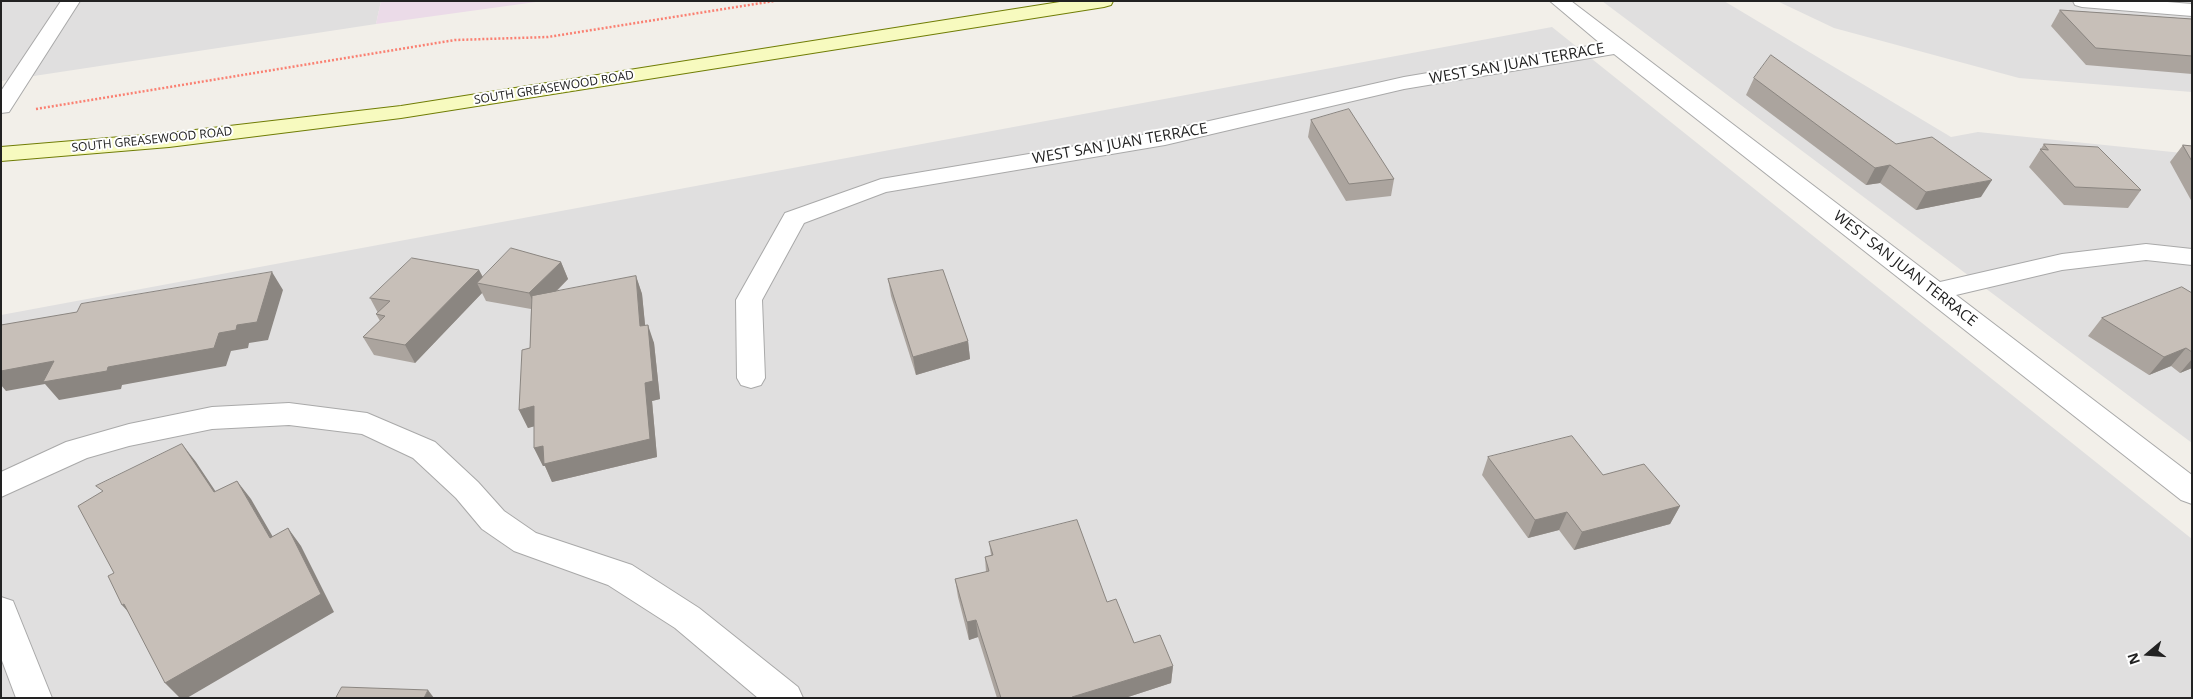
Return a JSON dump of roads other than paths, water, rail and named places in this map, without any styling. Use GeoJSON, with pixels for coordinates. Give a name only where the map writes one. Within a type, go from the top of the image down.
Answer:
{"type":"FeatureCollection","features":[{"type":"Feature","properties":{"kind":"street"},"geometry":{"type":"LineString","coordinates":[[1,107],[71,1]]}},
{"type":"Feature","properties":{"kind":"street","name":"SOUTH GREASEWOOD ROAD"},"geometry":{"type":"LineString","coordinates":[[1,154],[169,140],[401,112],[1104,1]]}},
{"type":"Feature","properties":{"kind":"street","name":"WEST SAN JUAN TERRACE"},"geometry":{"type":"LineString","coordinates":[[1559,1],[2192,492]]}},
{"type":"Feature","properties":{"kind":"street"},"geometry":{"type":"LineString","coordinates":[[2082,1],[2192,10]]}},
{"type":"Feature","properties":{"kind":"street","name":"WEST SAN JUAN TERRACE"},"geometry":{"type":"LineString","coordinates":[[751,378],[749,300],[794,218],[881,186],[1165,138],[1404,83],[1617,47]]}},
{"type":"Feature","properties":{"kind":"street"},"geometry":{"type":"LineString","coordinates":[[1934,292],[2062,262],[2146,252],[2192,257]]}},
{"type":"Feature","properties":{"kind":"street"},"geometry":{"type":"LineString","coordinates":[[1,485],[77,450],[129,435],[212,418],[289,414],[368,424],[424,450],[467,490],[493,520],[525,542],[620,575],[687,618],[785,698]]}},
{"type":"Feature","properties":{"kind":"street"},"geometry":{"type":"LineString","coordinates":[[1,611],[34,698]]}}]}
